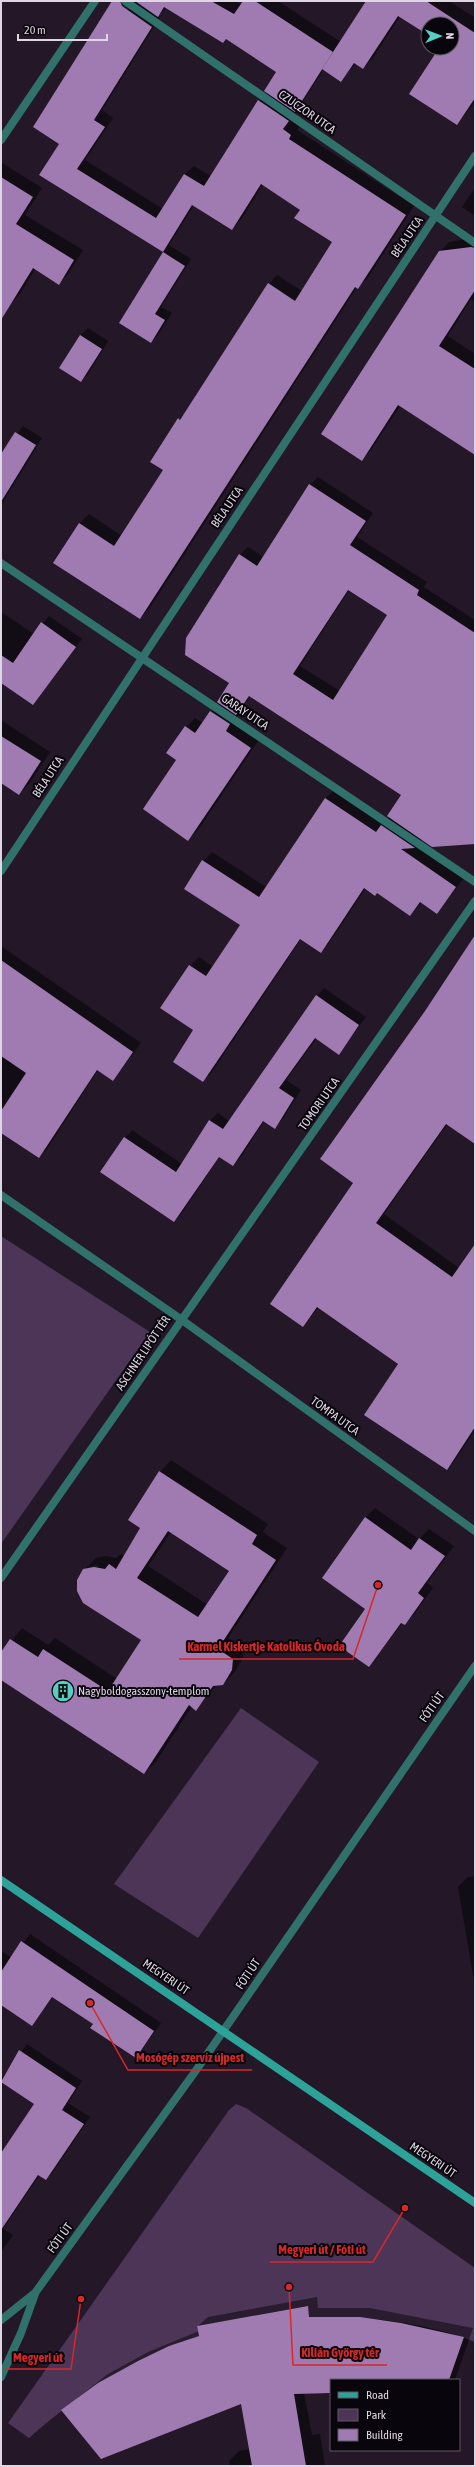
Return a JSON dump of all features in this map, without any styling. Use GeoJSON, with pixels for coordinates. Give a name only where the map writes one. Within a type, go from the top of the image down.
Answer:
{"type":"FeatureCollection","features":[{"type":"Feature","properties":{"kind":"main road","name":"MEGYERI ÚT"},"geometry":{"type":"LineString","coordinates":[[1,1880],[475,2203]]}},
{"type":"Feature","properties":{"kind":"street"},"geometry":{"type":"LineString","coordinates":[[1,140],[94,1]]}},
{"type":"Feature","properties":{"kind":"street","name":"CZUCZOR UTCA"},"geometry":{"type":"LineString","coordinates":[[126,1],[475,243]]}},
{"type":"Feature","properties":{"kind":"street","name":"BÉLA UTCA"},"geometry":{"type":"LineString","coordinates":[[1,871],[142,656],[475,156]]}},
{"type":"Feature","properties":{"kind":"street","name":"GARAY UTCA"},"geometry":{"type":"LineString","coordinates":[[1,563],[142,656],[475,882]]}},
{"type":"Feature","properties":{"kind":"street","name":"TOMORI UTCA"},"geometry":{"type":"LineString","coordinates":[[182,1320],[475,901]]}},
{"type":"Feature","properties":{"kind":"street","name":"ASCHNER LIPÓT TÉR"},"geometry":{"type":"LineString","coordinates":[[1,1195],[182,1320],[1,1578]]}},
{"type":"Feature","properties":{"kind":"street","name":"TOMPA UTCA"},"geometry":{"type":"LineString","coordinates":[[182,1320],[475,1531]]}},
{"type":"Feature","properties":{"kind":"street","name":"FÓTI ÚT"},"geometry":{"type":"LineString","coordinates":[[1,2320],[35,2293],[224,2031],[475,1666]]}},
{"type":"Feature","properties":{"kind":"street","name":"FÓTI ÚT"},"geometry":{"type":"LineString","coordinates":[[1,2377],[21,2333],[35,2293]]}},
{"type":"Feature","properties":{"kind":"green space"},"geometry":{"type":"Polygon","coordinates":[[[1,1236],[150,1332],[1,1544],[1,1236]]]}},
{"type":"Feature","properties":{"kind":"green space"},"geometry":{"type":"Polygon","coordinates":[[[241,1708],[319,1762],[198,1938],[114,1884],[241,1708]]]}},
{"type":"Feature","properties":{"kind":"green space"},"geometry":{"type":"Polygon","coordinates":[[[236,2104],[246,2108],[475,2268],[475,2342],[435,2329],[393,2321],[330,2317],[309,2318],[307,2306],[197,2326],[199,2336],[151,2355],[109,2378],[69,2405],[29,2438],[8,2423],[229,2110],[236,2104]]]}},
{"type":"Feature","properties":{"kind":"building"},"geometry":{"type":"Polygon","coordinates":[[[112,1],[120,1],[122,6],[152,27],[94,120],[105,127],[77,169],[156,218],[184,174],[204,186],[258,100],[289,121],[283,129],[291,135],[289,139],[406,215],[358,289],[355,287],[140,619],[53,563],[79,523],[114,546],[163,470],[150,462],[178,418],[180,420],[268,283],[295,301],[332,242],[294,218],[300,210],[261,184],[232,230],[192,205],[163,252],[39,175],[59,144],[33,127],[112,1]]]}},
{"type":"Feature","properties":{"kind":"building"},"geometry":{"type":"Polygon","coordinates":[[[135,1],[211,1],[234,14],[243,1],[255,1],[333,52],[295,112],[264,91],[276,72],[226,39],[223,43],[164,7],[158,17],[135,1]]]}},
{"type":"Feature","properties":{"kind":"building"},"geometry":{"type":"Polygon","coordinates":[[[366,1],[426,1],[449,16],[420,16],[420,30],[398,16],[363,69],[354,63],[341,82],[322,69],[366,1]]]}},
{"type":"Feature","properties":{"kind":"building"},"geometry":{"type":"Polygon","coordinates":[[[460,23],[475,33],[475,98],[457,125],[409,94],[434,56],[460,56],[460,23]]]}},
{"type":"Feature","properties":{"kind":"building"},"geometry":{"type":"Polygon","coordinates":[[[1,177],[33,197],[16,224],[74,260],[59,285],[33,268],[1,320],[1,177]]]}},
{"type":"Feature","properties":{"kind":"building"},"geometry":{"type":"Polygon","coordinates":[[[471,247],[475,248],[475,290],[439,346],[475,369],[475,455],[398,405],[362,461],[321,434],[439,251],[471,247]]]}},
{"type":"Feature","properties":{"kind":"building"},"geometry":{"type":"Polygon","coordinates":[[[163,252],[185,266],[155,314],[165,320],[151,343],[119,323],[163,252]]]}},
{"type":"Feature","properties":{"kind":"building"},"geometry":{"type":"Polygon","coordinates":[[[80,335],[102,349],[81,382],[59,368],[80,335]]]}},
{"type":"Feature","properties":{"kind":"building"},"geometry":{"type":"Polygon","coordinates":[[[15,432],[36,445],[1,502],[1,454],[15,432]]]}},
{"type":"Feature","properties":{"kind":"building"},"geometry":{"type":"Polygon","coordinates":[[[309,484],[366,521],[350,545],[419,590],[417,595],[475,633],[475,844],[432,847],[387,816],[401,795],[249,696],[236,715],[217,702],[229,683],[185,655],[186,638],[239,554],[257,566],[309,484]],[[348,590],[293,674],[333,700],[387,615],[348,590]]]}},
{"type":"Feature","properties":{"kind":"building"},"geometry":{"type":"Polygon","coordinates":[[[41,622],[76,647],[33,705],[1,683],[1,655],[13,663],[41,622]]]}},
{"type":"Feature","properties":{"kind":"building"},"geometry":{"type":"Polygon","coordinates":[[[210,711],[230,724],[226,731],[251,748],[188,841],[143,809],[176,760],[166,753],[185,726],[195,733],[210,711]]]}},
{"type":"Feature","properties":{"kind":"building"},"geometry":{"type":"Polygon","coordinates":[[[1,736],[41,761],[19,795],[1,783],[1,736]]]}},
{"type":"Feature","properties":{"kind":"building"},"geometry":{"type":"Polygon","coordinates":[[[325,798],[376,832],[381,825],[415,848],[401,849],[456,887],[437,914],[420,902],[410,916],[377,893],[375,896],[364,888],[321,953],[300,939],[203,1082],[173,1062],[193,1030],[160,1008],[189,965],[206,976],[240,925],[184,889],[202,860],[259,897],[325,798]]]}},
{"type":"Feature","properties":{"kind":"building"},"geometry":{"type":"Polygon","coordinates":[[[475,935],[475,1144],[446,1124],[376,1223],[452,1277],[475,1244],[475,1427],[447,1470],[364,1415],[398,1364],[317,1307],[303,1327],[270,1304],[353,1183],[320,1159],[425,1011],[475,935]]]}},
{"type":"Feature","properties":{"kind":"building"},"geometry":{"type":"Polygon","coordinates":[[[1,960],[133,1052],[113,1081],[97,1070],[39,1158],[1,1133],[1,1111],[26,1073],[1,1056],[1,960]]]}},
{"type":"Feature","properties":{"kind":"building"},"geometry":{"type":"Polygon","coordinates":[[[316,995],[359,1025],[339,1055],[315,1038],[279,1088],[294,1098],[275,1129],[263,1121],[233,1166],[219,1157],[174,1222],[100,1172],[124,1137],[176,1172],[209,1120],[223,1129],[316,995]]]}},
{"type":"Feature","properties":{"kind":"building"},"geometry":{"type":"Polygon","coordinates":[[[159,1471],[257,1535],[252,1544],[276,1560],[218,1649],[233,1659],[232,1670],[223,1685],[213,1686],[196,1711],[189,1705],[144,1774],[1,1680],[1,1652],[10,1639],[38,1657],[43,1649],[108,1691],[141,1640],[83,1603],[77,1591],[77,1580],[83,1569],[94,1567],[105,1569],[109,1564],[116,1569],[140,1528],[128,1520],[159,1471]],[[168,1531],[137,1578],[198,1617],[229,1571],[168,1531]]]}},
{"type":"Feature","properties":{"kind":"building"},"geometry":{"type":"Polygon","coordinates":[[[365,1517],[411,1550],[419,1538],[445,1556],[418,1593],[424,1598],[405,1625],[401,1623],[369,1667],[339,1646],[365,1609],[322,1578],[365,1517]]]}},
{"type":"Feature","properties":{"kind":"building"},"geometry":{"type":"Polygon","coordinates":[[[21,1941],[154,2031],[136,2058],[90,2028],[93,2024],[52,1997],[32,2026],[1,2005],[1,1972],[21,1941]]]}},
{"type":"Feature","properties":{"kind":"building"},"geometry":{"type":"Polygon","coordinates":[[[19,2050],[76,2088],[62,2110],[84,2124],[46,2180],[38,2175],[1,2230],[1,2153],[34,2104],[1,2082],[19,2050]]]}},
{"type":"Feature","properties":{"kind":"building"},"geometry":{"type":"Polygon","coordinates":[[[308,2306],[309,2317],[360,2317],[401,2323],[464,2337],[449,2379],[330,2379],[330,2393],[294,2394],[306,2466],[252,2466],[241,2404],[101,2459],[61,2410],[98,2383],[138,2361],[169,2346],[199,2336],[197,2326],[308,2306]]]}},
{"type":"Feature","properties":{"kind":"place","name":"Karmel Kiskertje Katolikus Óvoda"},"geometry":{"type":"Point","coordinates":[378,1585]}},
{"type":"Feature","properties":{"kind":"place","name":"Nagyboldogasszony-templom"},"geometry":{"type":"Point","coordinates":[63,1691]}},
{"type":"Feature","properties":{"kind":"place","name":"Mosógép szervíz újpest"},"geometry":{"type":"Point","coordinates":[90,2003]}},
{"type":"Feature","properties":{"kind":"place","name":"Megyeri út / Fóti út"},"geometry":{"type":"Point","coordinates":[405,2208]}},
{"type":"Feature","properties":{"kind":"place","name":"Kilián György tér"},"geometry":{"type":"Point","coordinates":[289,2287]}},
{"type":"Feature","properties":{"kind":"place","name":"Megyeri út"},"geometry":{"type":"Point","coordinates":[81,2299]}}]}
